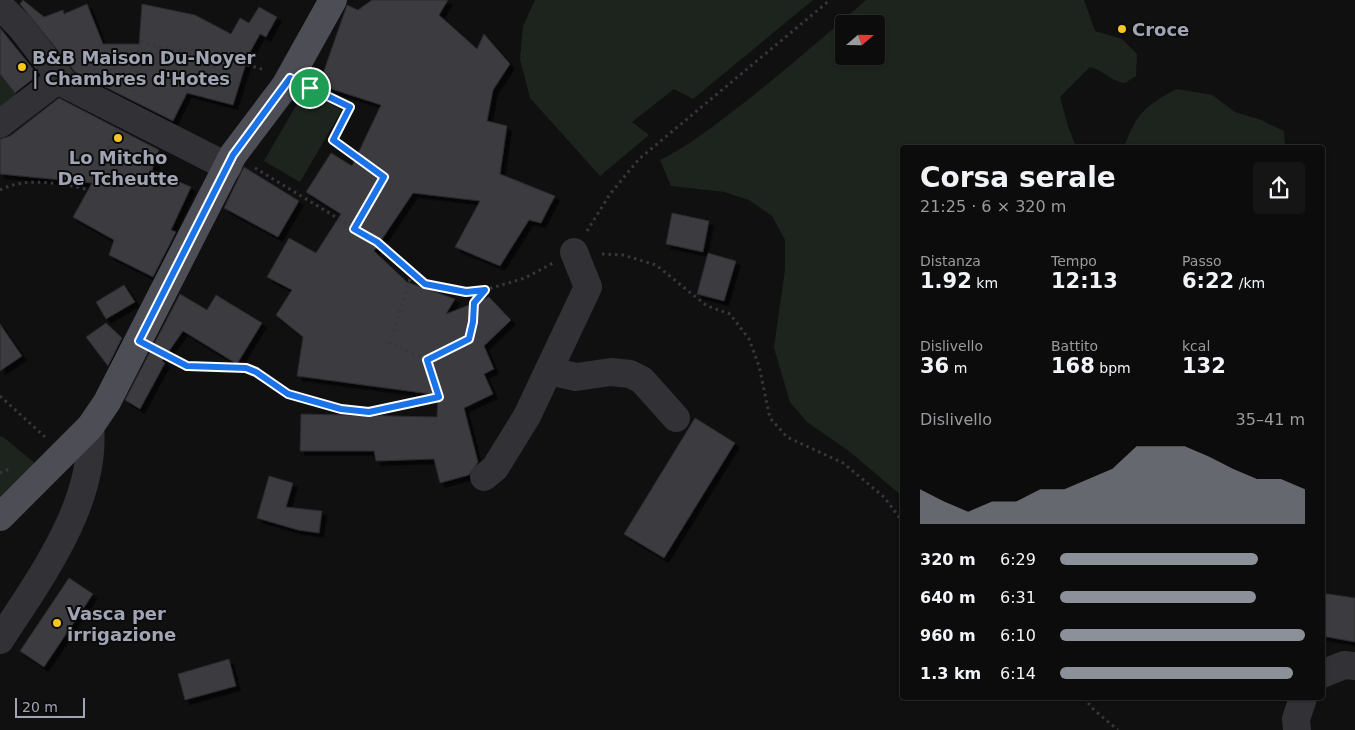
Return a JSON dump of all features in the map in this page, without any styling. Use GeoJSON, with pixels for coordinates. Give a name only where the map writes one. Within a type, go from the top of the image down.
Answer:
{"type":"FeatureCollection","features":[{"type":"Feature","properties":{"kind":"main road"},"geometry":{"type":"LineString","coordinates":[[0,517],[90,427],[107,402],[230,161],[290,78],[333,0]]}},
{"type":"Feature","properties":{"kind":"street"},"geometry":{"type":"LineString","coordinates":[[0,6],[20,26],[60,78],[79,93],[230,161]]}},
{"type":"Feature","properties":{"kind":"street"},"geometry":{"type":"LineString","coordinates":[[0,124],[60,78]]}},
{"type":"Feature","properties":{"kind":"street"},"geometry":{"type":"LineString","coordinates":[[484,477],[495,468],[527,416],[588,287],[574,252]]}},
{"type":"Feature","properties":{"kind":"street"},"geometry":{"type":"LineString","coordinates":[[549,371],[576,377],[610,372],[630,374],[642,380],[676,418]]}},
{"type":"Feature","properties":{"kind":"street"},"geometry":{"type":"LineString","coordinates":[[0,640],[37,583],[72,517],[84,482],[91,440],[90,427]]}},
{"type":"Feature","properties":{"kind":"street"},"geometry":{"type":"LineString","coordinates":[[1325,673],[1344,665],[1355,666]]}},
{"type":"Feature","properties":{"kind":"street"},"geometry":{"type":"LineString","coordinates":[[1297,730],[1296,719],[1302,700]]}},
{"type":"Feature","properties":{"kind":"path"},"geometry":{"type":"LineString","coordinates":[[230,161],[377,242],[425,284],[466,292],[485,290],[525,278],[574,252],[610,194],[639,159],[830,0]]}},
{"type":"Feature","properties":{"kind":"path"},"geometry":{"type":"LineString","coordinates":[[0,190],[13,183],[34,181],[96,191],[137,80],[140,41],[176,51],[190,48],[290,78],[350,107],[333,140],[384,177],[354,229]]}},
{"type":"Feature","properties":{"kind":"path"},"geometry":{"type":"LineString","coordinates":[[574,252],[623,256],[656,265],[706,306],[730,314],[749,339],[759,366],[770,418],[787,437],[843,463],[884,497],[900,518]]}},
{"type":"Feature","properties":{"kind":"path"},"geometry":{"type":"LineString","coordinates":[[139,341],[187,366],[246,368],[256,372],[288,394],[341,409],[369,412],[439,397],[427,360],[390,343],[412,273]]}},
{"type":"Feature","properties":{"kind":"path"},"geometry":{"type":"LineString","coordinates":[[427,360],[469,339],[473,322],[474,303],[485,290]]}},
{"type":"Feature","properties":{"kind":"path"},"geometry":{"type":"LineString","coordinates":[[0,396],[64,454]]}},
{"type":"Feature","properties":{"kind":"path"},"geometry":{"type":"LineString","coordinates":[[1086,700],[1094,710],[1118,730]]}},
{"type":"Feature","properties":{"kind":"shaded area"},"geometry":{"type":"Polygon","coordinates":[[[535,0],[813,0],[693,99],[674,89],[632,122],[649,135],[600,176],[530,98],[520,59],[523,26],[535,0]]]}},
{"type":"Feature","properties":{"kind":"shaded area"},"geometry":{"type":"Polygon","coordinates":[[[866,0],[1084,0],[1095,31],[1122,39],[1137,54],[1136,76],[1125,83],[1090,67],[1060,97],[1075,145],[900,145],[900,494],[850,452],[807,422],[790,402],[774,348],[785,269],[785,240],[772,216],[749,200],[724,192],[671,186],[660,160],[693,141],[745,102],[835,26],[835,65],[885,65],[885,15],[848,15],[866,0]]]}},
{"type":"Feature","properties":{"kind":"shaded area"},"geometry":{"type":"Polygon","coordinates":[[[0,74],[24,103],[0,124],[0,74]]]}},
{"type":"Feature","properties":{"kind":"shaded area"},"geometry":{"type":"Polygon","coordinates":[[[1176,89],[1212,95],[1235,112],[1261,120],[1284,131],[1285,145],[1125,145],[1138,118],[1156,101],[1176,89]]]}},
{"type":"Feature","properties":{"kind":"shaded area"},"geometry":{"type":"Polygon","coordinates":[[[305,90],[342,110],[300,182],[264,161],[305,90]]]}},
{"type":"Feature","properties":{"kind":"shaded area"},"geometry":{"type":"Polygon","coordinates":[[[2,436],[37,465],[0,502],[0,437],[2,436]]]}},
{"type":"Feature","properties":{"kind":"building"},"geometry":{"type":"Polygon","coordinates":[[[23,0],[44,17],[63,10],[64,14],[87,4],[103,44],[139,44],[142,4],[195,15],[231,34],[240,18],[249,23],[259,7],[277,17],[266,37],[260,34],[249,54],[233,105],[187,93],[173,121],[75,72],[20,4],[23,0]]]}},
{"type":"Feature","properties":{"kind":"building"},"geometry":{"type":"Polygon","coordinates":[[[372,0],[448,0],[439,15],[477,49],[484,34],[510,64],[493,90],[487,121],[507,126],[500,174],[555,196],[541,223],[529,220],[500,266],[455,247],[480,201],[413,193],[374,251],[407,282],[455,299],[446,314],[489,297],[511,320],[484,346],[494,369],[484,374],[493,394],[464,408],[478,462],[469,475],[440,483],[434,459],[376,461],[374,451],[300,451],[301,414],[437,417],[438,395],[297,376],[303,337],[276,315],[292,290],[267,277],[289,238],[316,253],[341,214],[306,192],[331,153],[352,166],[381,105],[319,85],[347,5],[358,10],[372,0]]]}},
{"type":"Feature","properties":{"kind":"building"},"geometry":{"type":"Polygon","coordinates":[[[0,28],[38,75],[15,93],[0,74],[0,28]]]}},
{"type":"Feature","properties":{"kind":"building"},"geometry":{"type":"Polygon","coordinates":[[[59,98],[159,150],[152,170],[191,187],[171,230],[176,232],[153,277],[109,255],[114,240],[73,217],[92,183],[0,174],[0,139],[10,136],[59,98]]]}},
{"type":"Feature","properties":{"kind":"building"},"geometry":{"type":"Polygon","coordinates":[[[244,167],[299,201],[278,237],[224,208],[244,167]]]}},
{"type":"Feature","properties":{"kind":"building"},"geometry":{"type":"Polygon","coordinates":[[[672,213],[709,221],[703,252],[666,244],[672,213]]]}},
{"type":"Feature","properties":{"kind":"building"},"geometry":{"type":"Polygon","coordinates":[[[708,253],[736,261],[724,301],[697,294],[708,253]]]}},
{"type":"Feature","properties":{"kind":"building"},"geometry":{"type":"Polygon","coordinates":[[[124,285],[135,302],[106,319],[96,302],[124,285]]]}},
{"type":"Feature","properties":{"kind":"building"},"geometry":{"type":"Polygon","coordinates":[[[180,294],[207,310],[216,295],[262,323],[237,364],[183,331],[162,361],[165,363],[140,409],[125,400],[180,294]]]}},
{"type":"Feature","properties":{"kind":"building"},"geometry":{"type":"Polygon","coordinates":[[[106,323],[122,338],[108,366],[86,337],[106,323]]]}},
{"type":"Feature","properties":{"kind":"building"},"geometry":{"type":"Polygon","coordinates":[[[0,324],[22,356],[0,371],[0,324]]]}},
{"type":"Feature","properties":{"kind":"building"},"geometry":{"type":"Polygon","coordinates":[[[695,418],[735,443],[664,558],[624,534],[695,418]]]}},
{"type":"Feature","properties":{"kind":"building"},"geometry":{"type":"Polygon","coordinates":[[[269,476],[293,483],[286,507],[322,511],[319,533],[298,530],[257,518],[269,476]]]}},
{"type":"Feature","properties":{"kind":"building","name":"Vasca per irrigazione"},"geometry":{"type":"Polygon","coordinates":[[[69,578],[93,594],[44,667],[20,651],[69,578]]]}},
{"type":"Feature","properties":{"kind":"building"},"geometry":{"type":"Polygon","coordinates":[[[1325,593],[1355,598],[1355,642],[1325,637],[1325,593]]]}},
{"type":"Feature","properties":{"kind":"building"},"geometry":{"type":"Polygon","coordinates":[[[229,659],[236,686],[185,700],[178,674],[229,659]]]}},
{"type":"Feature","properties":{"kind":"place","name":"Croce"},"geometry":{"type":"Point","coordinates":[1122,29]}},
{"type":"Feature","properties":{"kind":"place","name":"B&B Maison Du-Noyer | Chambres d'Hotes"},"geometry":{"type":"Point","coordinates":[22,67]}},
{"type":"Feature","properties":{"kind":"place","name":"Lo Mitcho De Tcheutte"},"geometry":{"type":"Point","coordinates":[118,138]}},
{"type":"Feature","properties":{"kind":"place","name":"Vasca per irrigazione"},"geometry":{"type":"Point","coordinates":[57,623]}},
{"type":"Feature","properties":{"kind":"route"},"geometry":{"type":"LineString","coordinates":[[290,78],[310,88],[350,107],[333,140],[384,177],[354,229],[377,242],[425,284],[466,292],[485,290],[474,303],[473,322],[469,339],[427,360],[439,397],[369,412],[341,409],[288,394],[256,372],[246,368],[187,366],[139,341],[233,155],[290,78]]}}]}
